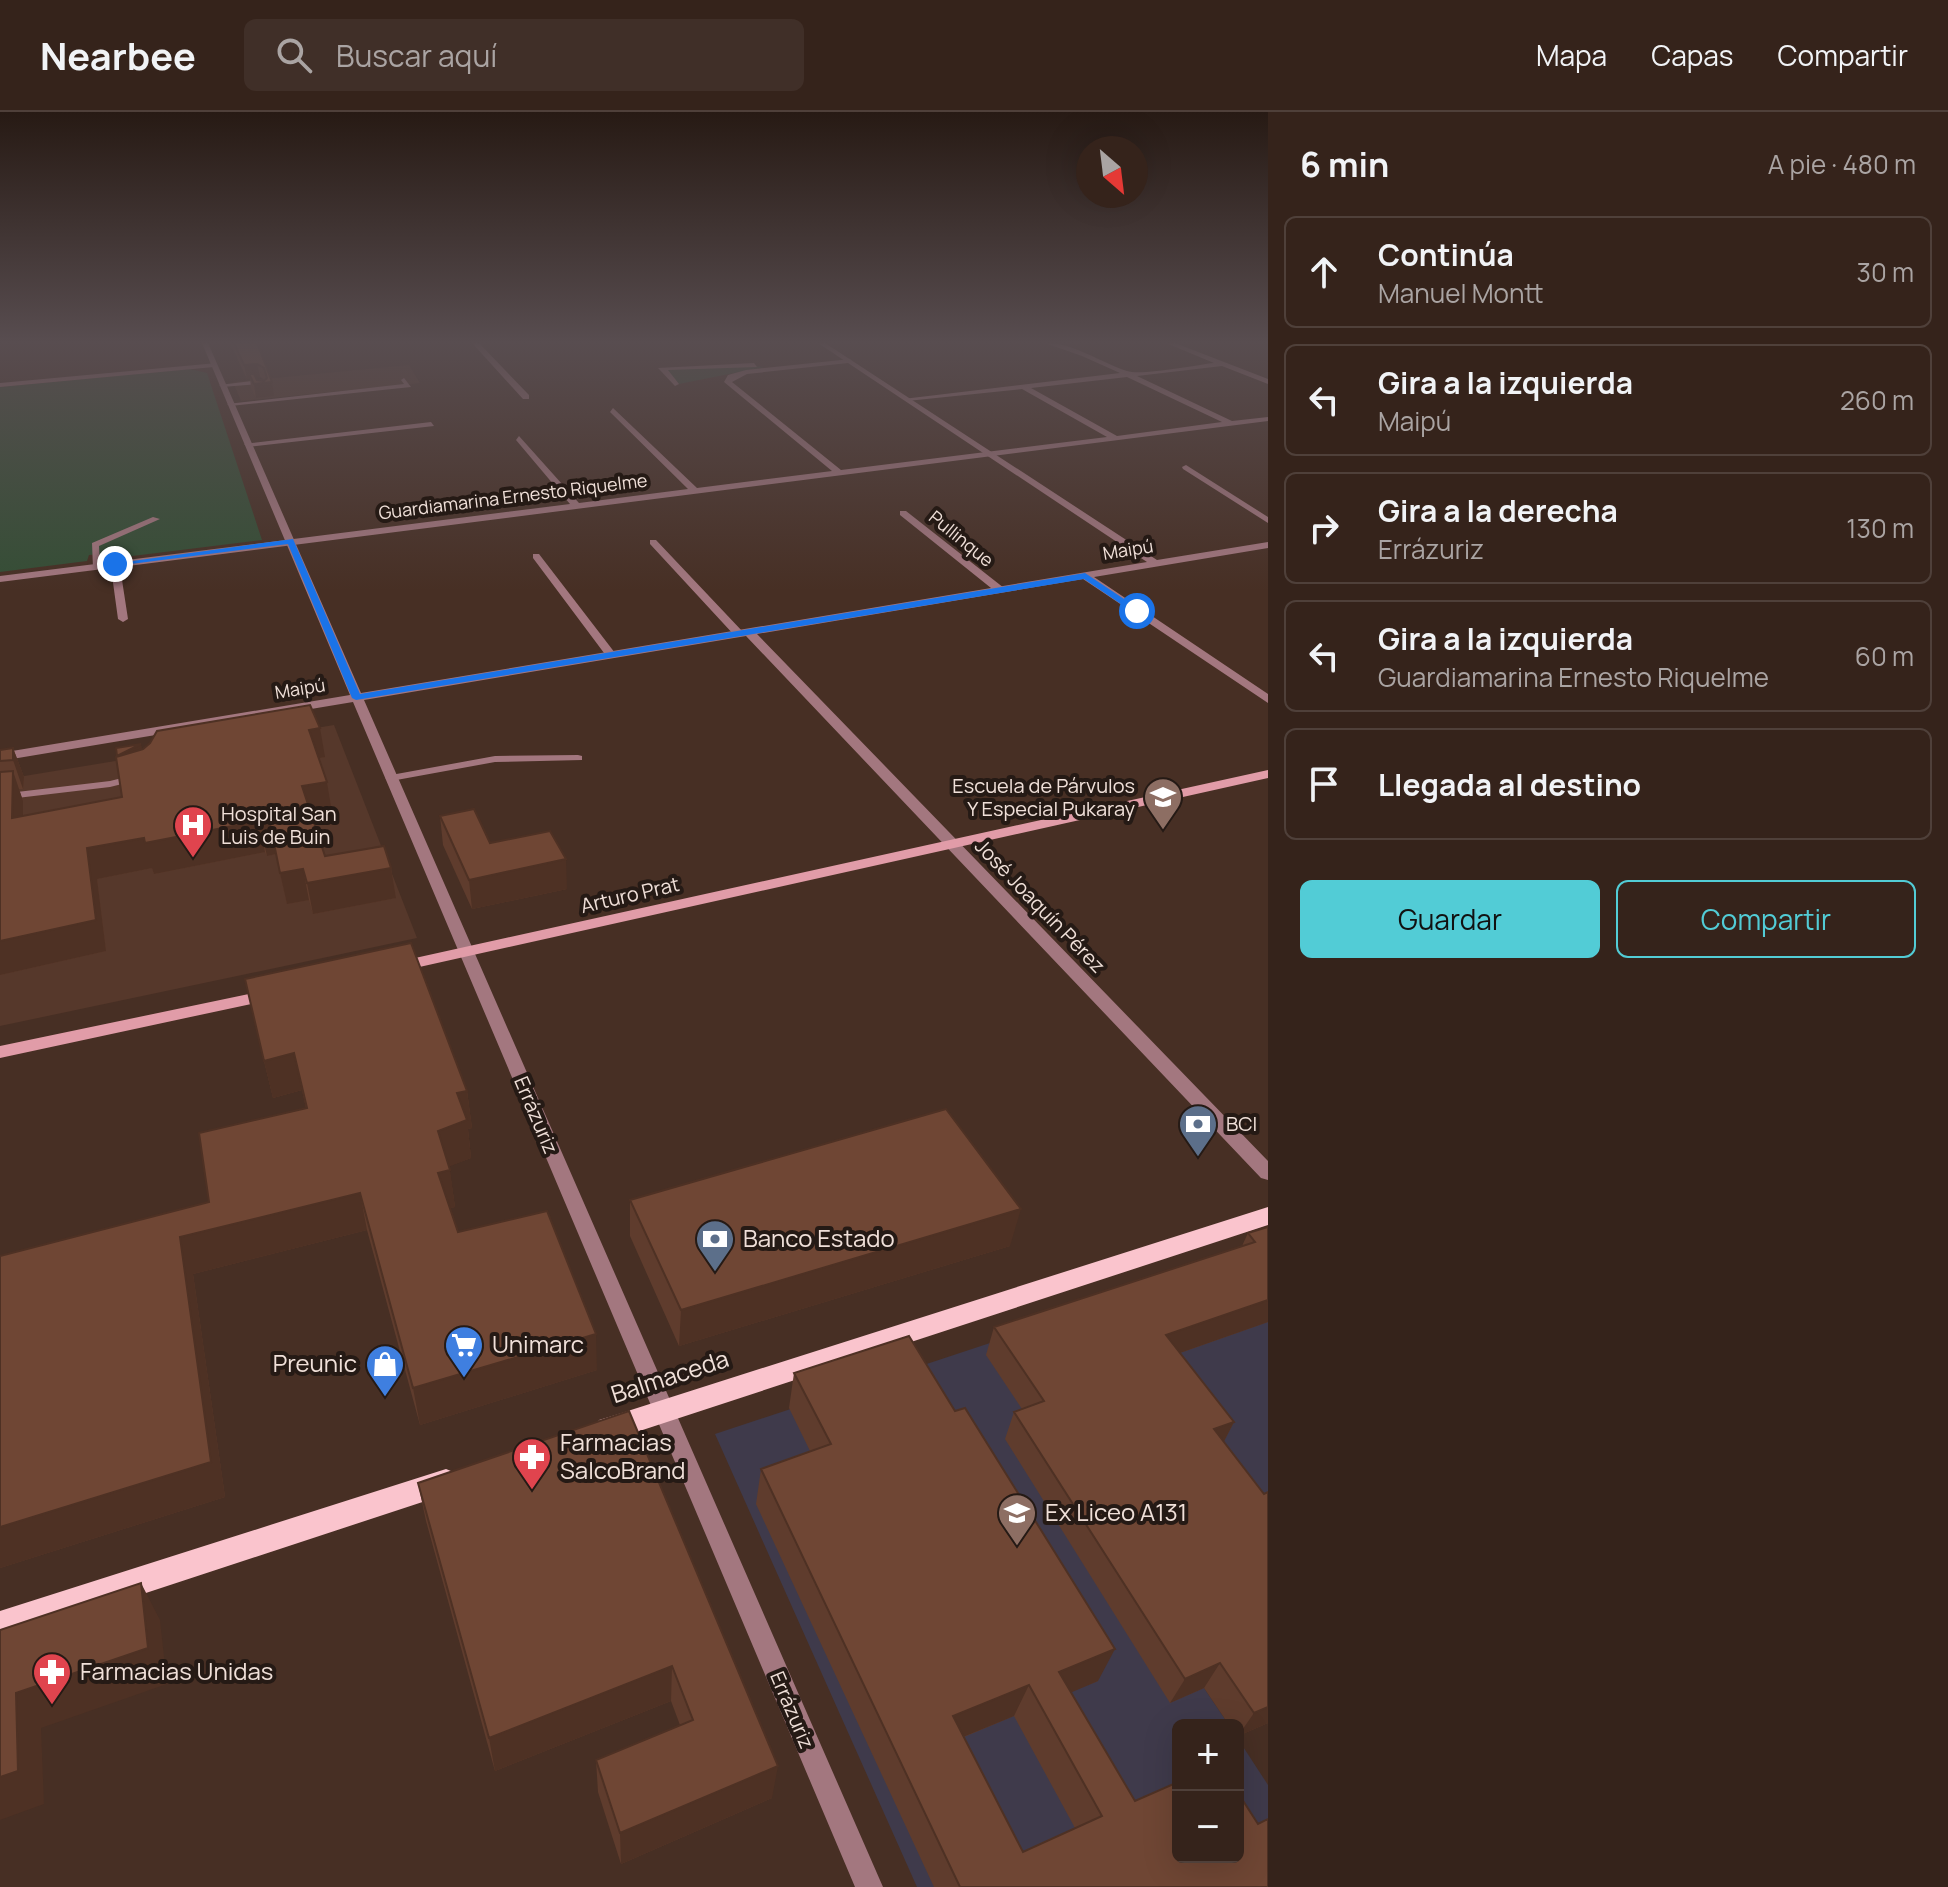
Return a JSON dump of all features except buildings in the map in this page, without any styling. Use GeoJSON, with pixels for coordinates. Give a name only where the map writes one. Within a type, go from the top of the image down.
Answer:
{"type":"FeatureCollection","features":[{"type":"Feature","properties":{"kind":"main road","name":"Arturo Prat"},"geometry":{"type":"LineString","coordinates":[[389,969],[1268,774]]}},
{"type":"Feature","properties":{"kind":"main road"},"geometry":{"type":"LineString","coordinates":[[0,1052],[282,992]]}},
{"type":"Feature","properties":{"kind":"main road","name":"Balmaceda"},"geometry":{"type":"LineString","coordinates":[[588,1435],[1268,1216]]}},
{"type":"Feature","properties":{"kind":"main road"},"geometry":{"type":"LineString","coordinates":[[0,1626],[467,1475]]}},
{"type":"Feature","properties":{"kind":"street","name":"Errázuriz"},"geometry":{"type":"LineString","coordinates":[[240,426],[869,1887]]}},
{"type":"Feature","properties":{"kind":"street"},"geometry":{"type":"LineString","coordinates":[[248,444],[414,426]]}},
{"type":"Feature","properties":{"kind":"street"},"geometry":{"type":"LineString","coordinates":[[629,426],[694,490]]}},
{"type":"Feature","properties":{"kind":"street"},"geometry":{"type":"LineString","coordinates":[[780,426],[838,472]]}},
{"type":"Feature","properties":{"kind":"street"},"geometry":{"type":"LineString","coordinates":[[948,426],[1156,564]]}},
{"type":"Feature","properties":{"kind":"street"},"geometry":{"type":"LineString","coordinates":[[1093,426],[1115,438]]}},
{"type":"Feature","properties":{"kind":"street","name":"Guardiamarina Ernesto Riquelme"},"geometry":{"type":"LineString","coordinates":[[0,579],[1208,426]]}},
{"type":"Feature","properties":{"kind":"street"},"geometry":{"type":"LineString","coordinates":[[519,438],[576,505]]}},
{"type":"Feature","properties":{"kind":"street","name":"Pullinque"},"geometry":{"type":"LineString","coordinates":[[903,513],[1000,590]]}},
{"type":"Feature","properties":{"kind":"street"},"geometry":{"type":"LineString","coordinates":[[1113,535],[1125,553],[1125,569]]}},
{"type":"Feature","properties":{"kind":"street","name":"José Joaquín Pérez"},"geometry":{"type":"LineString","coordinates":[[653,542],[951,843],[1268,1173]]}},
{"type":"Feature","properties":{"kind":"street","name":"Maipú"},"geometry":{"type":"LineString","coordinates":[[0,757],[158,736],[356,698],[1268,545]]}},
{"type":"Feature","properties":{"kind":"street"},"geometry":{"type":"LineString","coordinates":[[536,556],[611,655]]}},
{"type":"Feature","properties":{"kind":"street"},"geometry":{"type":"LineString","coordinates":[[115,564],[123,619]]}},
{"type":"Feature","properties":{"kind":"street"},"geometry":{"type":"LineString","coordinates":[[1085,576],[1268,699]]}},
{"type":"Feature","properties":{"kind":"lane"},"geometry":{"type":"LineString","coordinates":[[1186,467],[1268,521]]}},
{"type":"Feature","properties":{"kind":"lane"},"geometry":{"type":"LineString","coordinates":[[96,566],[95,545],[156,519]]}},
{"type":"Feature","properties":{"kind":"lane"},"geometry":{"type":"LineString","coordinates":[[391,778],[495,759],[578,758]]}},
{"type":"Feature","properties":{"kind":"lane"},"geometry":{"type":"LineString","coordinates":[[0,797],[112,791],[149,771]]}},
{"type":"Feature","properties":{"kind":"shaded area","name":"Hospital San Luis de Buin"},"geometry":{"type":"Polygon","coordinates":[[[334,725],[417,938],[0,1026],[0,780],[334,725]]]}},
{"type":"Feature","properties":{"kind":"shaded area","name":"Ex Liceo A131"},"geometry":{"type":"Polygon","coordinates":[[[1268,1251],[1268,1661],[1204,1688],[1225,1719],[1172,1719],[1172,1863],[1244,1863],[1244,1748],[1268,1785],[1268,1887],[917,1887],[715,1434],[1268,1251]]]}},
{"type":"Feature","properties":{"kind":"green space"},"geometry":{"type":"Polygon","coordinates":[[[0,426],[224,426],[262,540],[108,559],[102,554],[89,555],[87,561],[0,572],[0,426]]]}},
{"type":"Feature","properties":{"kind":"place","name":"Escuela de Párvulos Y Especial Pukaray"},"geometry":{"type":"Point","coordinates":[1163,831]}},
{"type":"Feature","properties":{"kind":"place","name":"Hospital San Luis de Buin"},"geometry":{"type":"Point","coordinates":[193,859]}},
{"type":"Feature","properties":{"kind":"place","name":"BCI"},"geometry":{"type":"Point","coordinates":[1198,1158]}},
{"type":"Feature","properties":{"kind":"place","name":"Banco Estado"},"geometry":{"type":"Point","coordinates":[715,1273]}},
{"type":"Feature","properties":{"kind":"place","name":"Unimarc"},"geometry":{"type":"Point","coordinates":[464,1379]}},
{"type":"Feature","properties":{"kind":"place","name":"Preunic"},"geometry":{"type":"Point","coordinates":[385,1398]}},
{"type":"Feature","properties":{"kind":"place","name":"Farmacias SalcoBrand"},"geometry":{"type":"Point","coordinates":[532,1491]}},
{"type":"Feature","properties":{"kind":"place","name":"Ex Liceo A131"},"geometry":{"type":"Point","coordinates":[1017,1547]}},
{"type":"Feature","properties":{"kind":"place","name":"Farmacias Unidas"},"geometry":{"type":"Point","coordinates":[52,1706]}},
{"type":"Feature","properties":{"kind":"route"},"geometry":{"type":"LineString","coordinates":[[115,564],[291,541],[356,698],[1085,576],[1137,611]]}}]}
